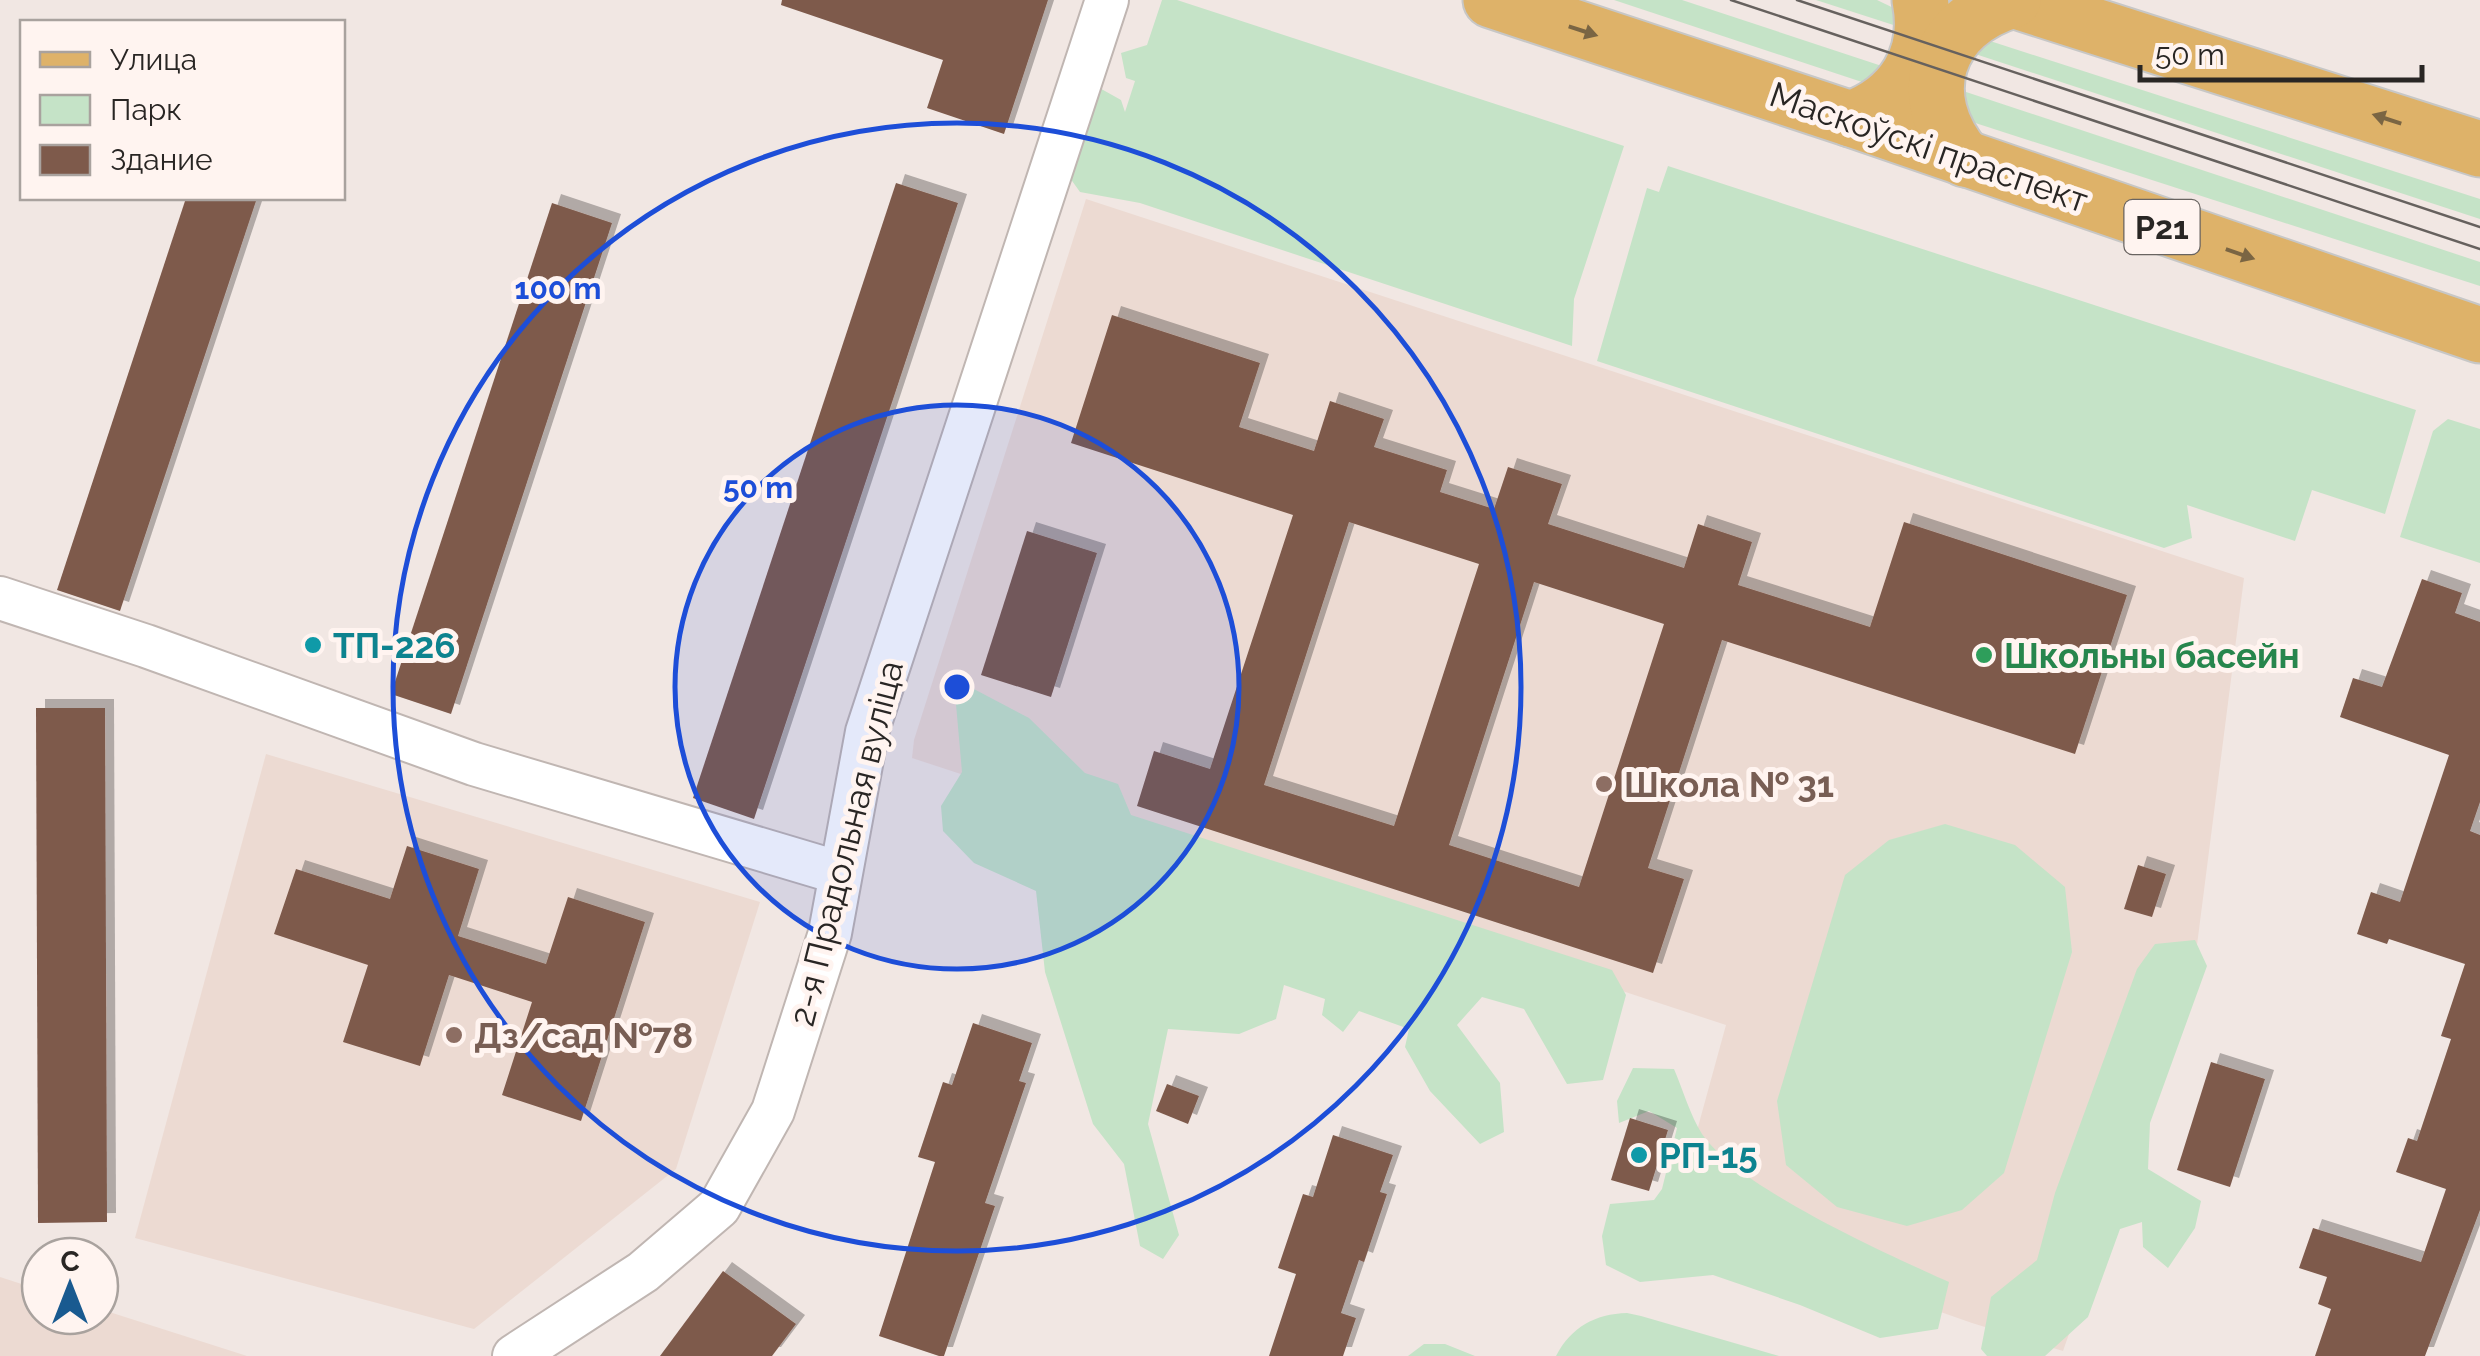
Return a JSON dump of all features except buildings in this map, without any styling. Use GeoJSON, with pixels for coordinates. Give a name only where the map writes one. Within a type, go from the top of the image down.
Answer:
{"type":"FeatureCollection","features":[{"type":"Feature","properties":{"kind":"main road","name":"Маскоўскі праспект"},"geometry":{"type":"LineString","coordinates":[[1491,0],[2480,335]]}},
{"type":"Feature","properties":{"kind":"main road"},"geometry":{"type":"LineString","coordinates":[[1850,119],[1886,102],[1912,71],[1923,34],[1920,0]]}},
{"type":"Feature","properties":{"kind":"main road"},"geometry":{"type":"LineString","coordinates":[[1965,159],[1942,124],[1936,92],[1941,61],[1961,27],[1977,14],[2013,0],[2480,149]]}},
{"type":"Feature","properties":{"kind":"street","name":"2-я Прадольная вуліца"},"geometry":{"type":"LineString","coordinates":[[514,1356],[643,1272],[718,1207],[773,1111],[830,933],[867,732],[1106,0]]}},
{"type":"Feature","properties":{"kind":"street"},"geometry":{"type":"LineString","coordinates":[[0,598],[474,764],[840,874]]}},
{"type":"Feature","properties":{"kind":"shaded area","name":"Школа № 31"},"geometry":{"type":"Polygon","coordinates":[[[1086,199],[2244,578],[2192,984],[2063,1351],[1673,1218],[1726,1025],[912,758],[914,740],[1086,199]]]}},
{"type":"Feature","properties":{"kind":"shaded area","name":"Дз/сад №78"},"geometry":{"type":"Polygon","coordinates":[[[266,754],[760,902],[676,1169],[474,1329],[135,1238],[266,754]]]}},
{"type":"Feature","properties":{"kind":"shaded area"},"geometry":{"type":"Polygon","coordinates":[[[0,1277],[20,1284],[20,1336],[120,1336],[120,1315],[247,1356],[0,1356],[0,1277]]]}},
{"type":"Feature","properties":{"kind":"green space"},"geometry":{"type":"Polygon","coordinates":[[[1162,0],[1177,0],[1624,146],[1574,299],[1572,346],[1140,203],[1080,192],[1065,171],[1096,86],[1121,100],[1125,112],[1135,81],[1126,78],[1121,53],[1147,45],[1162,0]]]}},
{"type":"Feature","properties":{"kind":"green space"},"geometry":{"type":"Polygon","coordinates":[[[1614,0],[1682,0],[1900,72],[1865,83],[1614,0]]]}},
{"type":"Feature","properties":{"kind":"green space"},"geometry":{"type":"Polygon","coordinates":[[[1816,0],[1877,0],[1906,14],[1912,31],[1816,0]]]}},
{"type":"Feature","properties":{"kind":"green space"},"geometry":{"type":"Polygon","coordinates":[[[1987,40],[2480,199],[2480,219],[1963,50],[1987,40]]]}},
{"type":"Feature","properties":{"kind":"green space"},"geometry":{"type":"Polygon","coordinates":[[[1948,86],[2480,262],[2480,286],[1963,119],[1948,86]]]}},
{"type":"Feature","properties":{"kind":"green space"},"geometry":{"type":"Polygon","coordinates":[[[1668,166],[2416,410],[2385,514],[2312,490],[2295,541],[2187,505],[2192,538],[2164,548],[1597,361],[1647,188],[1659,192],[1668,166]]]}},
{"type":"Feature","properties":{"kind":"green space"},"geometry":{"type":"Polygon","coordinates":[[[2448,419],[2480,429],[2480,563],[2400,537],[2433,431],[2448,419]]]}},
{"type":"Feature","properties":{"kind":"green space"},"geometry":{"type":"Polygon","coordinates":[[[972,688],[1029,718],[1085,773],[1118,784],[1131,815],[1612,970],[1626,995],[1603,1080],[1567,1084],[1524,1009],[1482,997],[1457,1025],[1500,1083],[1504,1132],[1480,1144],[1430,1091],[1405,1047],[1409,1029],[1359,1011],[1343,1032],[1322,1015],[1325,999],[1284,985],[1276,1019],[1239,1034],[1168,1029],[1148,1124],[1179,1235],[1163,1259],[1140,1246],[1124,1164],[1093,1124],[1045,972],[1036,891],[974,863],[943,831],[941,806],[962,772],[955,693],[972,688]]]}},
{"type":"Feature","properties":{"kind":"green space"},"geometry":{"type":"Polygon","coordinates":[[[1945,824],[2015,845],[2065,887],[2072,952],[2004,1173],[1962,1210],[1907,1226],[1837,1207],[1786,1165],[1777,1101],[1845,875],[1889,840],[1945,824]]]}},
{"type":"Feature","properties":{"kind":"green space"},"geometry":{"type":"Polygon","coordinates":[[[2195,940],[2207,966],[2150,1123],[2148,1169],[2201,1201],[2195,1228],[2168,1268],[2143,1247],[2142,1222],[2120,1229],[2088,1317],[2045,1356],[1987,1356],[1981,1349],[1991,1297],[2037,1260],[2055,1193],[2137,969],[2155,944],[2195,940]]]}},
{"type":"Feature","properties":{"kind":"green space"},"geometry":{"type":"Polygon","coordinates":[[[1633,1068],[1674,1069],[1702,1134],[1747,1176],[1816,1218],[1949,1282],[1938,1329],[1880,1338],[1713,1275],[1640,1282],[1606,1265],[1602,1236],[1610,1204],[1654,1200],[1662,1189],[1677,1128],[1649,1111],[1619,1123],[1617,1101],[1633,1068]]]}},
{"type":"Feature","properties":{"kind":"green space"},"geometry":{"type":"Polygon","coordinates":[[[1627,1313],[1779,1356],[1556,1356],[1569,1337],[1585,1324],[1627,1313]]]}},
{"type":"Feature","properties":{"kind":"green space"},"geometry":{"type":"Polygon","coordinates":[[[1424,1344],[1445,1344],[1475,1356],[1408,1356],[1424,1344]]]}},
{"type":"Feature","properties":{"kind":"tram line"},"geometry":{"type":"LineString","coordinates":[[1731,0],[2480,249]]}},
{"type":"Feature","properties":{"kind":"tram line"},"geometry":{"type":"LineString","coordinates":[[1797,0],[2480,227]]}},
{"type":"Feature","properties":{"kind":"place","name":"ТП-226"},"geometry":{"type":"Point","coordinates":[313,645]}},
{"type":"Feature","properties":{"kind":"place","name":"Школьны басейн"},"geometry":{"type":"Point","coordinates":[1984,655]}},
{"type":"Feature","properties":{"kind":"place","name":"Школа № 31"},"geometry":{"type":"Point","coordinates":[1604,784]}},
{"type":"Feature","properties":{"kind":"place","name":"Дз/сад №78"},"geometry":{"type":"Point","coordinates":[454,1035]}},
{"type":"Feature","properties":{"kind":"place","name":"РП-15"},"geometry":{"type":"Point","coordinates":[1639,1155]}}]}
